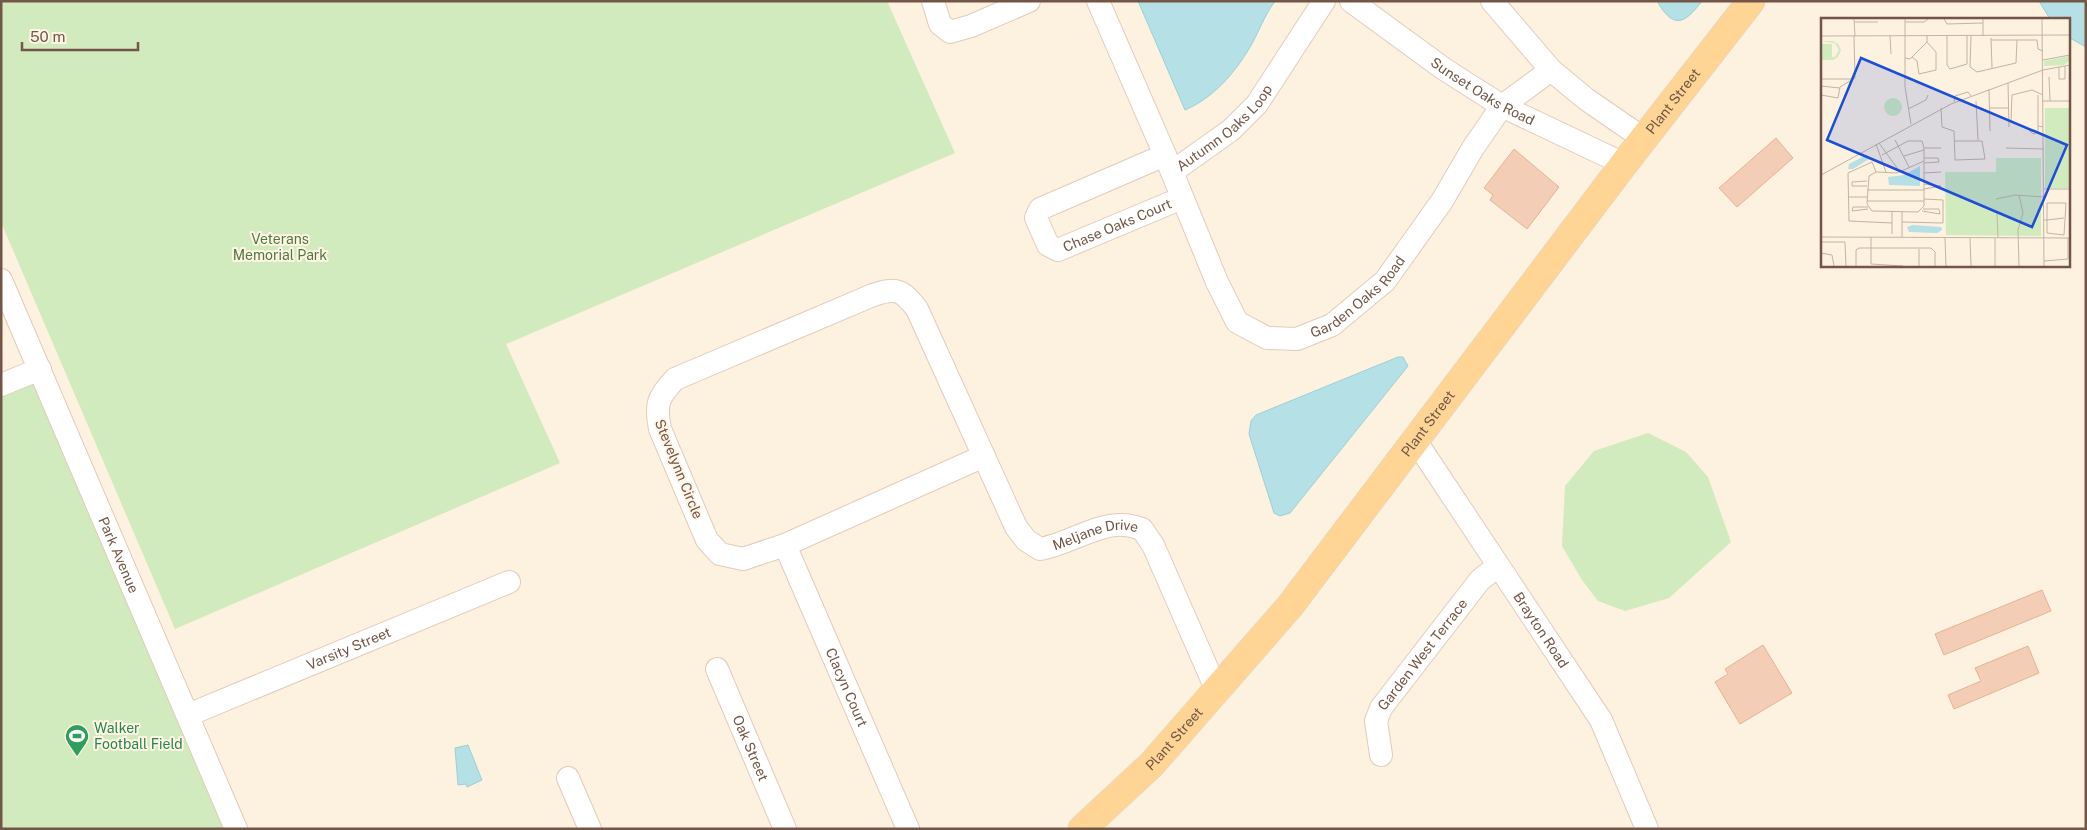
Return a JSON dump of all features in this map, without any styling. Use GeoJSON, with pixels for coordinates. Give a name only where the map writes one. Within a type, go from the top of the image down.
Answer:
{"type":"FeatureCollection","features":[{"type":"Feature","properties":{"kind":"main road","name":"Plant Street"},"geometry":{"type":"LineString","coordinates":[[1082,829],[1152,764],[1290,606],[1624,164],[1752,1]]}},
{"type":"Feature","properties":{"kind":"street"},"geometry":{"type":"LineString","coordinates":[[933,1],[940,24],[950,32],[971,26],[1029,1]]}},
{"type":"Feature","properties":{"kind":"street","name":"Autumn Oaks Loop"},"geometry":{"type":"LineString","coordinates":[[1098,1],[1169,163],[1231,130],[1257,104],[1324,1]]}},
{"type":"Feature","properties":{"kind":"street","name":"Sunset Oaks Road"},"geometry":{"type":"LineString","coordinates":[[1351,1],[1444,69],[1502,106],[1624,164]]}},
{"type":"Feature","properties":{"kind":"street"},"geometry":{"type":"LineString","coordinates":[[1492,1],[1551,70],[1586,100],[1644,139]]}},
{"type":"Feature","properties":{"kind":"street","name":"Garden Oaks Road"},"geometry":{"type":"LineString","coordinates":[[1169,163],[1217,282],[1238,322],[1267,338],[1297,339],[1332,325],[1385,280],[1442,201],[1473,148],[1502,106],[1551,70]]}},
{"type":"Feature","properties":{"kind":"street","name":"Chase Oaks Court"},"geometry":{"type":"LineString","coordinates":[[1169,163],[1040,209],[1036,218],[1048,246],[1058,250],[1182,198]]}},
{"type":"Feature","properties":{"kind":"street","name":"Park Avenue"},"geometry":{"type":"LineString","coordinates":[[1,280],[236,829]]}},
{"type":"Feature","properties":{"kind":"street","name":"Stevelynn Circle"},"geometry":{"type":"LineString","coordinates":[[890,289],[904,294],[918,309],[984,456],[785,545],[743,559],[720,554],[708,540],[660,429],[656,410],[662,393],[675,379],[890,289]]}},
{"type":"Feature","properties":{"kind":"street"},"geometry":{"type":"LineString","coordinates":[[1,385],[40,369]]}},
{"type":"Feature","properties":{"kind":"street","name":"Brayton Road"},"geometry":{"type":"LineString","coordinates":[[1415,440],[1601,720],[1647,829]]}},
{"type":"Feature","properties":{"kind":"street","name":"Meljane Drive"},"geometry":{"type":"LineString","coordinates":[[984,456],[1016,527],[1026,540],[1040,549],[1056,546],[1106,527],[1122,525],[1142,529],[1153,545],[1217,691]]}},
{"type":"Feature","properties":{"kind":"street","name":"Clacyn Court"},"geometry":{"type":"LineString","coordinates":[[785,545],[908,829]]}},
{"type":"Feature","properties":{"kind":"street","name":"Garden West Terrace"},"geometry":{"type":"LineString","coordinates":[[1381,755],[1376,721],[1381,708],[1480,580],[1498,566]]}},
{"type":"Feature","properties":{"kind":"street","name":"Varsity Street"},"geometry":{"type":"LineString","coordinates":[[188,715],[509,582]]}},
{"type":"Feature","properties":{"kind":"street","name":"Oak Street"},"geometry":{"type":"LineString","coordinates":[[717,669],[785,829]]}},
{"type":"Feature","properties":{"kind":"street"},"geometry":{"type":"LineString","coordinates":[[568,778],[590,829]]}},
{"type":"Feature","properties":{"kind":"green space","name":"Veterans Memorial Park"},"geometry":{"type":"Polygon","coordinates":[[[1,1],[887,1],[955,153],[506,344],[560,463],[175,629],[1,222],[1,1]]]}},
{"type":"Feature","properties":{"kind":"green space"},"geometry":{"type":"Polygon","coordinates":[[[32,382],[224,829],[1,829],[1,396],[32,382]]]}},
{"type":"Feature","properties":{"kind":"green space"},"geometry":{"type":"Polygon","coordinates":[[[1648,433],[1686,452],[1708,477],[1731,542],[1669,598],[1625,611],[1598,601],[1582,580],[1562,546],[1565,486],[1594,451],[1648,433]]]}},
{"type":"Feature","properties":{"kind":"water"},"geometry":{"type":"Polygon","coordinates":[[[1138,1],[1275,1],[1249,49],[1229,77],[1205,99],[1185,110],[1138,1]]]}},
{"type":"Feature","properties":{"kind":"water"},"geometry":{"type":"Polygon","coordinates":[[[1657,1],[1702,1],[1690,15],[1684,19],[1674,20],[1668,16],[1657,1]]]}},
{"type":"Feature","properties":{"kind":"water"},"geometry":{"type":"Polygon","coordinates":[[[2039,1],[2086,1],[2086,47],[2070,38],[2070,18],[2049,18],[2039,1]]]}},
{"type":"Feature","properties":{"kind":"water"},"geometry":{"type":"Polygon","coordinates":[[[1398,357],[1403,357],[1408,366],[1290,513],[1280,516],[1274,513],[1249,434],[1251,421],[1256,415],[1398,357]]]}},
{"type":"Feature","properties":{"kind":"water"},"geometry":{"type":"Polygon","coordinates":[[[468,745],[482,780],[467,787],[466,784],[458,785],[455,748],[468,745]]]}},
{"type":"Feature","properties":{"kind":"building"},"geometry":{"type":"Polygon","coordinates":[[[1776,138],[1793,158],[1737,207],[1719,188],[1776,138]]]}},
{"type":"Feature","properties":{"kind":"building"},"geometry":{"type":"Polygon","coordinates":[[[1514,149],[1559,187],[1527,229],[1490,200],[1493,195],[1484,188],[1514,149]]]}},
{"type":"Feature","properties":{"kind":"building"},"geometry":{"type":"Polygon","coordinates":[[[2042,590],[2051,611],[1944,655],[1935,634],[2042,590]]]}},
{"type":"Feature","properties":{"kind":"building"},"geometry":{"type":"Polygon","coordinates":[[[1763,645],[1792,693],[1740,724],[1715,682],[1728,674],[1725,669],[1763,645]]]}},
{"type":"Feature","properties":{"kind":"building"},"geometry":{"type":"Polygon","coordinates":[[[2028,646],[2039,673],[1954,709],[1948,695],[1981,681],[1975,668],[2028,646]]]}},
{"type":"Feature","properties":{"kind":"place","name":"Walker Football Field"},"geometry":{"type":"Point","coordinates":[77,757]}}]}
